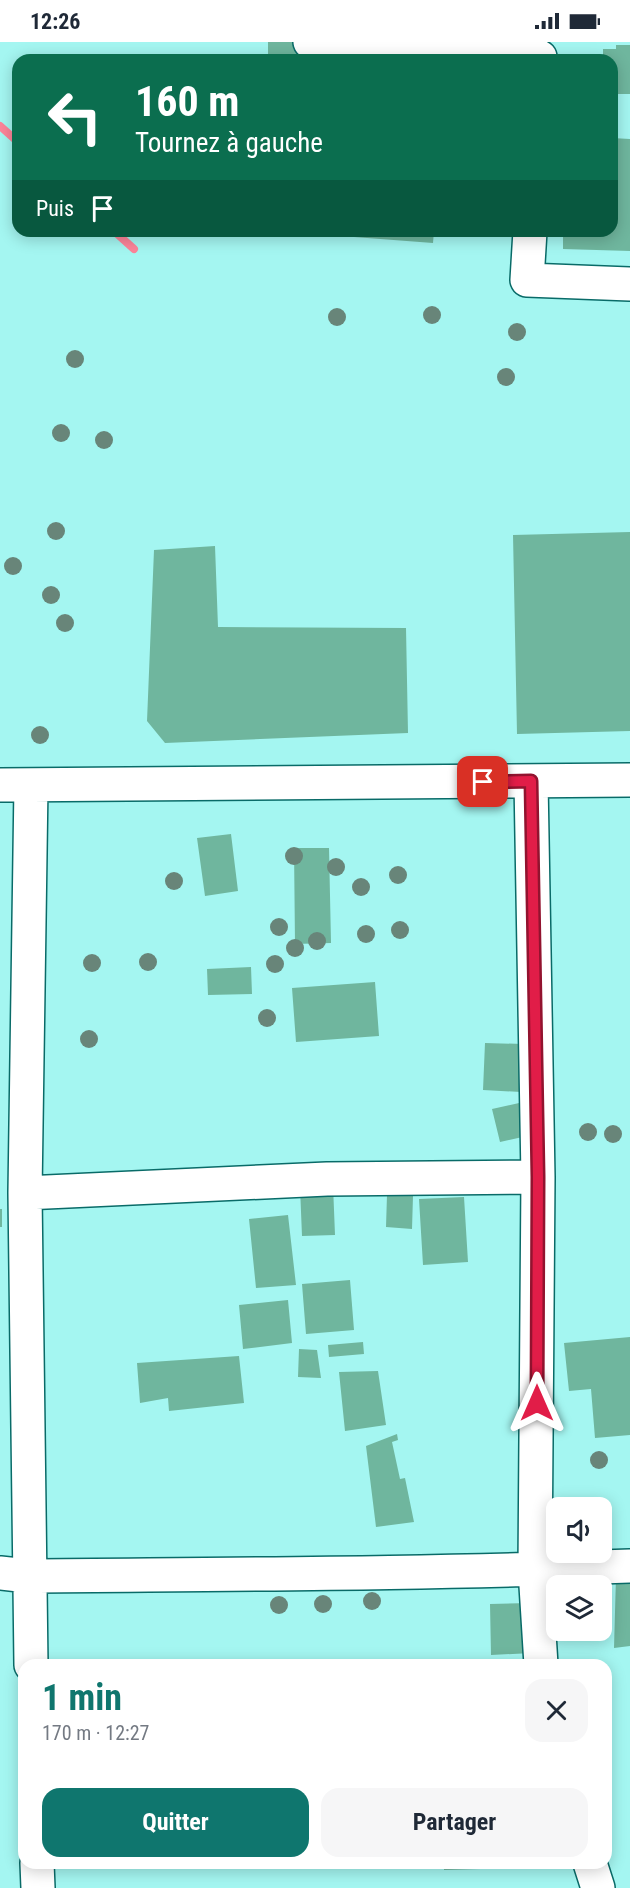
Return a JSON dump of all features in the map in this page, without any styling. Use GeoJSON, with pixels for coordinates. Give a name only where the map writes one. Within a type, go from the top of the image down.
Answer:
{"type":"FeatureCollection","features":[{"type":"Feature","properties":{"kind":"street"},"geometry":{"type":"LineString","coordinates":[[310,42],[362,47],[541,53]]}},
{"type":"Feature","properties":{"kind":"street"},"geometry":{"type":"LineString","coordinates":[[530,237],[527,280],[630,284]]}},
{"type":"Feature","properties":{"kind":"street"},"geometry":{"type":"LineString","coordinates":[[30,1659],[14,1574],[25,1193],[16,785],[630,780]]}},
{"type":"Feature","properties":{"kind":"street"},"geometry":{"type":"LineString","coordinates":[[531,781],[538,1177],[535,1570],[541,1659]]}},
{"type":"Feature","properties":{"kind":"street"},"geometry":{"type":"LineString","coordinates":[[25,1193],[327,1179],[538,1177]]}},
{"type":"Feature","properties":{"kind":"street"},"geometry":{"type":"LineString","coordinates":[[14,1574],[535,1570],[630,1566]]}},
{"type":"Feature","properties":{"kind":"street"},"geometry":{"type":"LineString","coordinates":[[37,1869],[38,1888]]}},
{"type":"Feature","properties":{"kind":"street"},"geometry":{"type":"LineString","coordinates":[[592,1869],[598,1888]]}},
{"type":"Feature","properties":{"kind":"building"},"geometry":{"type":"Polygon","coordinates":[[[268,42],[310,42],[345,54],[268,54],[268,42]]]}},
{"type":"Feature","properties":{"kind":"building"},"geometry":{"type":"Polygon","coordinates":[[[616,45],[630,45],[630,94],[618,94],[618,54],[603,54],[603,49],[616,49],[616,45]]]}},
{"type":"Feature","properties":{"kind":"building"},"geometry":{"type":"Polygon","coordinates":[[[618,138],[630,139],[630,251],[563,249],[563,237],[618,237],[618,138]]]}},
{"type":"Feature","properties":{"kind":"building"},"geometry":{"type":"Polygon","coordinates":[[[354,237],[434,237],[433,243],[354,237]]]}},
{"type":"Feature","properties":{"kind":"building"},"geometry":{"type":"Polygon","coordinates":[[[630,532],[630,731],[517,734],[513,535],[630,532]]]}},
{"type":"Feature","properties":{"kind":"building"},"geometry":{"type":"Polygon","coordinates":[[[215,546],[218,627],[406,628],[408,733],[165,743],[147,721],[154,550],[215,546]]]}},
{"type":"Feature","properties":{"kind":"building"},"geometry":{"type":"Polygon","coordinates":[[[231,834],[238,891],[205,896],[197,838],[231,834]]]}},
{"type":"Feature","properties":{"kind":"building"},"geometry":{"type":"Polygon","coordinates":[[[294,848],[329,848],[331,943],[295,944],[294,848]]]}},
{"type":"Feature","properties":{"kind":"building"},"geometry":{"type":"Polygon","coordinates":[[[251,967],[252,994],[208,995],[207,969],[251,967]]]}},
{"type":"Feature","properties":{"kind":"building"},"geometry":{"type":"Polygon","coordinates":[[[375,982],[379,1036],[296,1042],[292,988],[375,982]]]}},
{"type":"Feature","properties":{"kind":"building"},"geometry":{"type":"Polygon","coordinates":[[[485,1043],[523,1044],[521,1092],[483,1090],[485,1043]]]}},
{"type":"Feature","properties":{"kind":"building"},"geometry":{"type":"Polygon","coordinates":[[[528,1101],[536,1134],[500,1142],[492,1109],[528,1101]]]}},
{"type":"Feature","properties":{"kind":"building"},"geometry":{"type":"Polygon","coordinates":[[[333,1185],[335,1235],[302,1236],[300,1187],[333,1185]]]}},
{"type":"Feature","properties":{"kind":"building"},"geometry":{"type":"Polygon","coordinates":[[[387,1195],[413,1196],[412,1229],[386,1227],[387,1195]]]}},
{"type":"Feature","properties":{"kind":"building"},"geometry":{"type":"Polygon","coordinates":[[[464,1197],[468,1262],[423,1265],[419,1199],[464,1197]]]}},
{"type":"Feature","properties":{"kind":"building"},"geometry":{"type":"Polygon","coordinates":[[[0,1209],[2,1209],[2,1227],[0,1227],[0,1209]]]}},
{"type":"Feature","properties":{"kind":"building"},"geometry":{"type":"Polygon","coordinates":[[[288,1215],[296,1285],[256,1288],[249,1219],[288,1215]]]}},
{"type":"Feature","properties":{"kind":"building"},"geometry":{"type":"Polygon","coordinates":[[[350,1280],[354,1330],[306,1334],[302,1284],[350,1280]]]}},
{"type":"Feature","properties":{"kind":"building"},"geometry":{"type":"Polygon","coordinates":[[[288,1300],[292,1343],[243,1349],[239,1305],[288,1300]]]}},
{"type":"Feature","properties":{"kind":"building"},"geometry":{"type":"Polygon","coordinates":[[[630,1337],[630,1435],[595,1438],[591,1389],[569,1391],[564,1343],[630,1337]]]}},
{"type":"Feature","properties":{"kind":"building"},"geometry":{"type":"Polygon","coordinates":[[[363,1342],[364,1354],[329,1357],[328,1345],[363,1342]]]}},
{"type":"Feature","properties":{"kind":"building"},"geometry":{"type":"Polygon","coordinates":[[[299,1349],[317,1350],[321,1378],[298,1377],[299,1349]]]}},
{"type":"Feature","properties":{"kind":"building"},"geometry":{"type":"Polygon","coordinates":[[[239,1356],[244,1403],[169,1411],[168,1398],[140,1403],[137,1363],[239,1356]]]}},
{"type":"Feature","properties":{"kind":"building"},"geometry":{"type":"Polygon","coordinates":[[[378,1371],[386,1425],[345,1431],[339,1372],[378,1371]]]}},
{"type":"Feature","properties":{"kind":"building"},"geometry":{"type":"Polygon","coordinates":[[[397,1434],[398,1440],[392,1442],[400,1479],[405,1478],[414,1522],[376,1527],[366,1446],[397,1434]]]}},
{"type":"Feature","properties":{"kind":"building"},"geometry":{"type":"Polygon","coordinates":[[[630,1575],[630,1646],[614,1648],[616,1576],[630,1575]]]}},
{"type":"Feature","properties":{"kind":"building"},"geometry":{"type":"Polygon","coordinates":[[[531,1603],[532,1653],[491,1655],[490,1604],[531,1603]]]}},
{"type":"Feature","properties":{"kind":"waterway"},"geometry":{"type":"LineString","coordinates":[[0,126],[12,137]]}},
{"type":"Feature","properties":{"kind":"waterway"},"geometry":{"type":"LineString","coordinates":[[121,237],[134,249]]}},
{"type":"Feature","properties":{"kind":"route"},"geometry":{"type":"LineString","coordinates":[[483,782],[531,781],[538,1177],[537,1403]]}}]}
